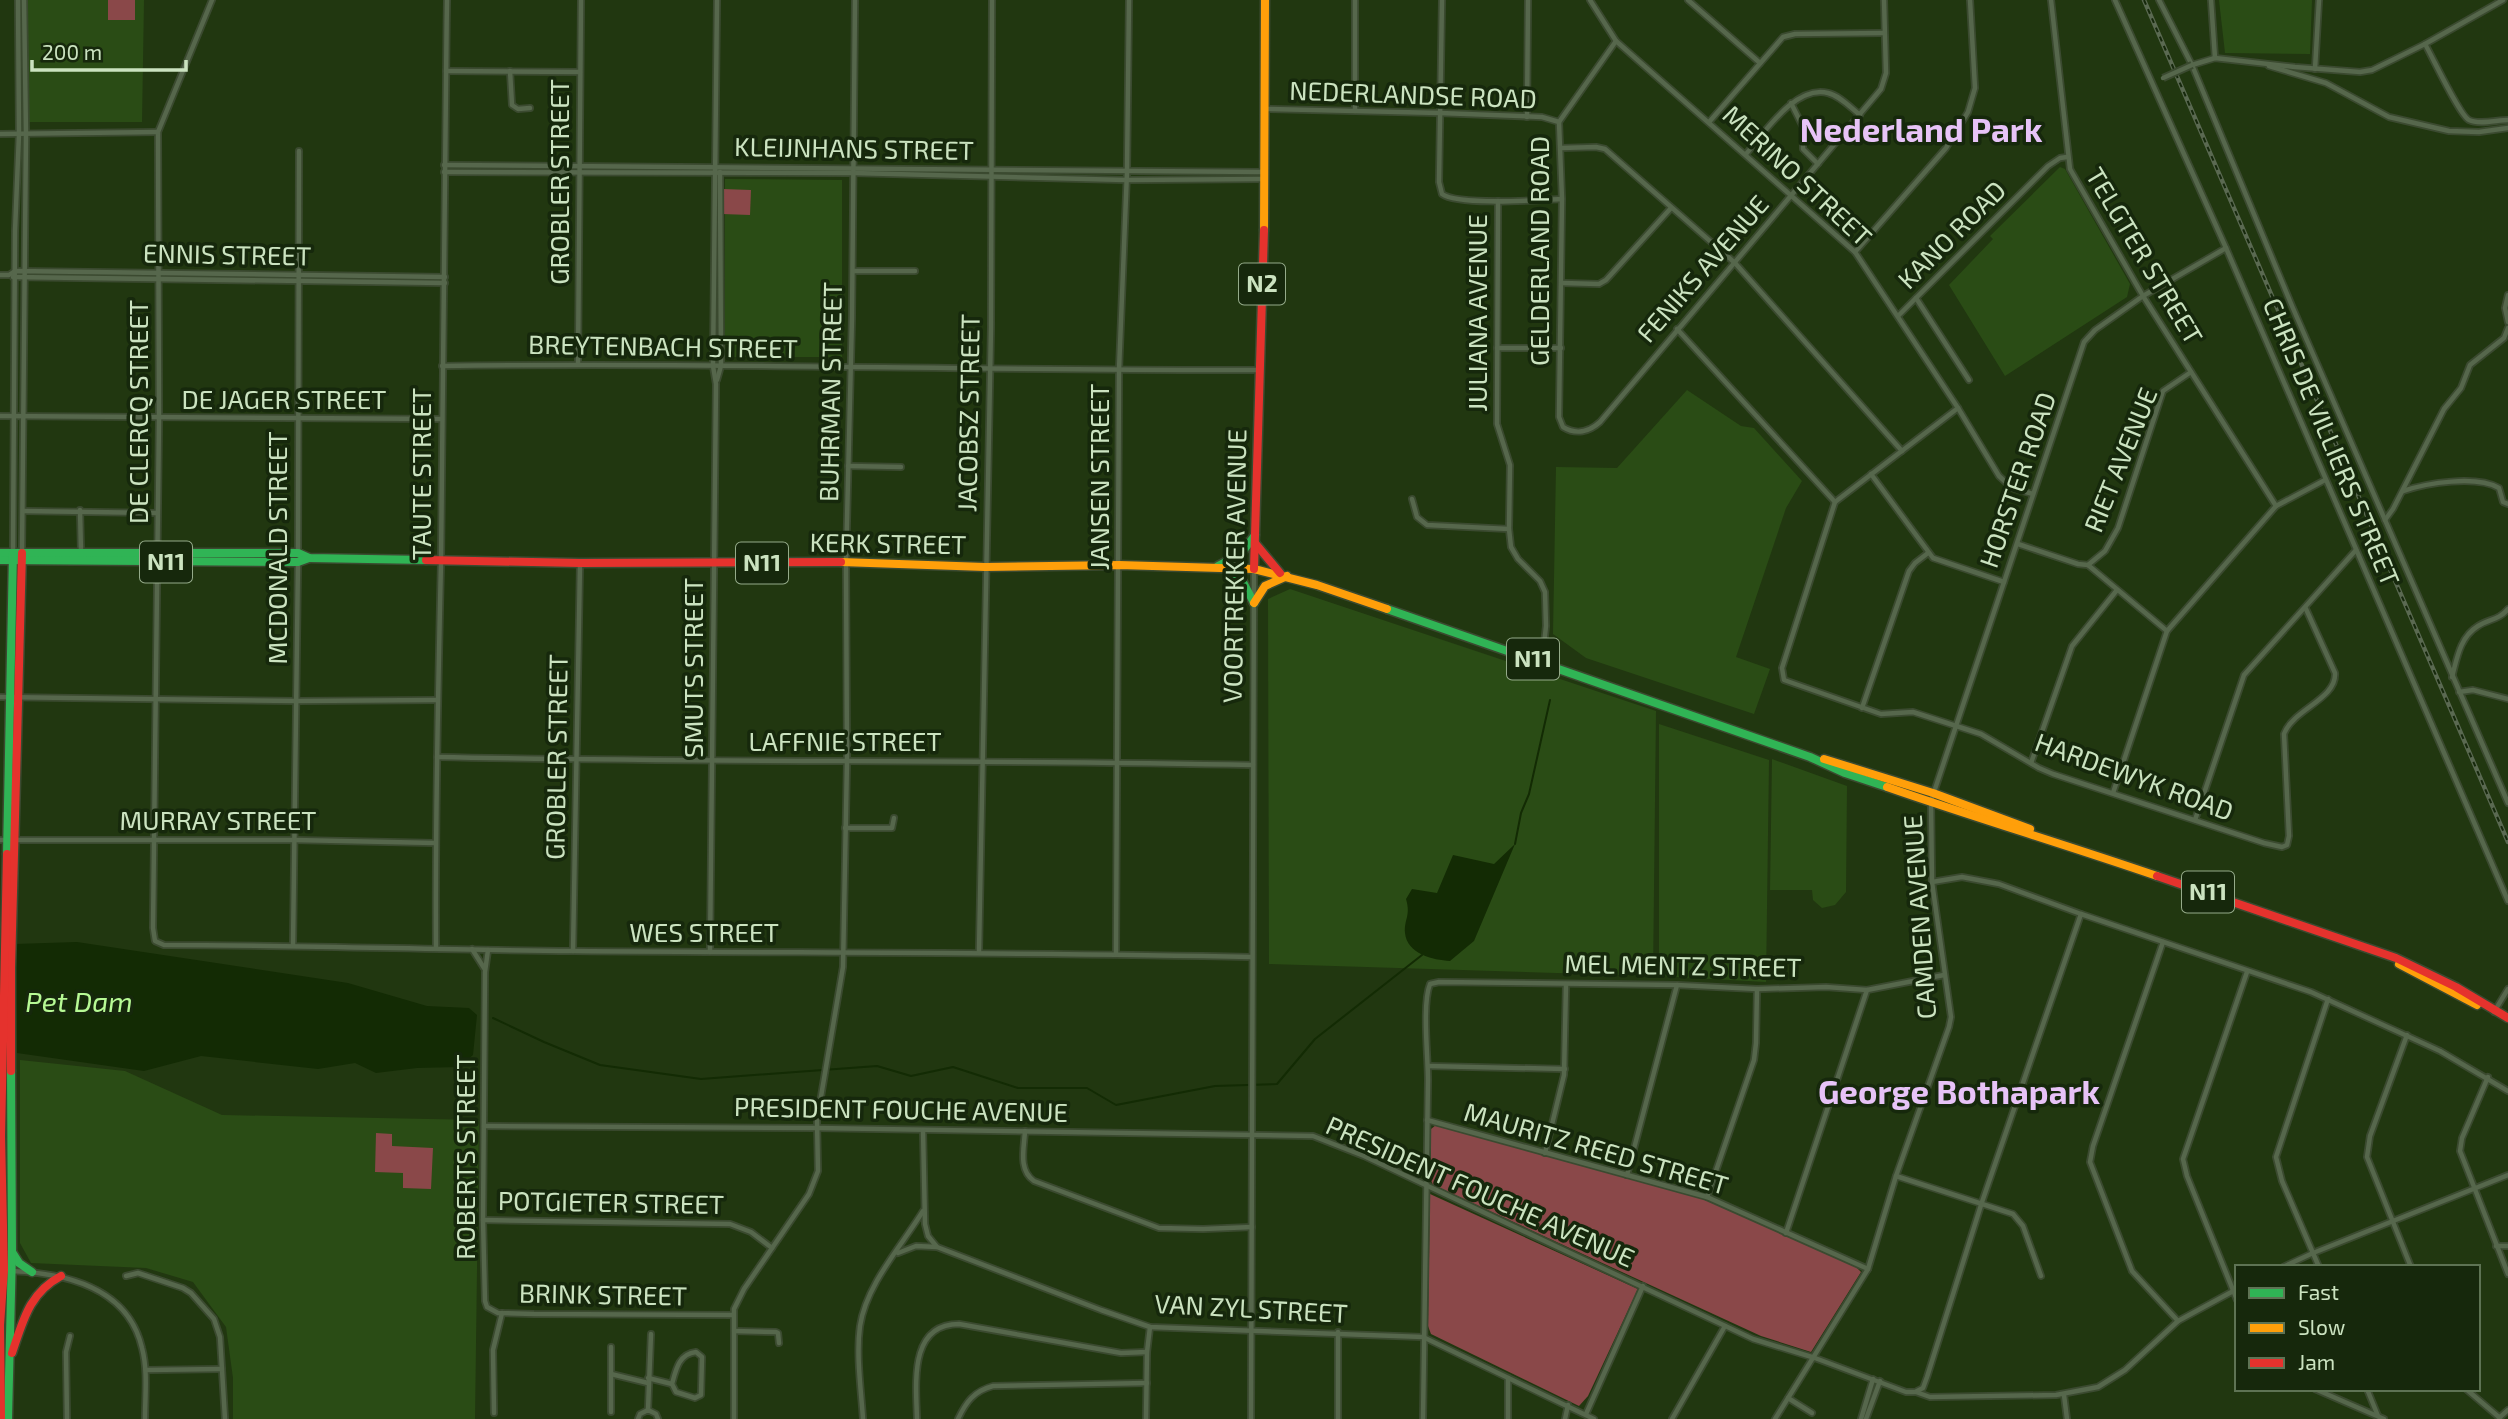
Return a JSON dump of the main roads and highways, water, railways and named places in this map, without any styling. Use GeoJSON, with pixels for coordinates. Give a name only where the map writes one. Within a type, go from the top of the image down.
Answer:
{"type":"FeatureCollection","features":[{"type":"Feature","properties":{"kind":"highway","name":"VOORTREKKER AVENUE"},"geometry":{"type":"LineString","coordinates":[[1254,569],[1261,370],[1266,109],[1265,0]]}},
{"type":"Feature","properties":{"kind":"highway"},"geometry":{"type":"LineString","coordinates":[[1255,543],[1285,575],[1265,586],[1254,603],[1243,582],[1219,567],[1241,554],[1256,533]]}},
{"type":"Feature","properties":{"kind":"highway","name":"KERK STREET"},"geometry":{"type":"LineString","coordinates":[[0,553],[18,557],[309,558],[580,563],[846,562],[985,567],[1119,565],[1254,569]]}},
{"type":"Feature","properties":{"kind":"highway","name":"KERK STREET"},"geometry":{"type":"LineString","coordinates":[[0,560],[81,553],[157,558]]}},
{"type":"Feature","properties":{"kind":"highway"},"geometry":{"type":"LineString","coordinates":[[8,1419],[10,1322],[1,1136],[8,983],[9,697],[18,557]]}},
{"type":"Feature","properties":{"kind":"highway","name":"N11"},"geometry":{"type":"LineString","coordinates":[[1254,569],[1285,575],[1810,757],[1829,760],[2371,950],[2508,1020]]}},
{"type":"Feature","properties":{"kind":"highway"},"geometry":{"type":"LineString","coordinates":[[1,1419],[0,1382],[7,1270],[12,1252],[5,1058]]}},
{"type":"Feature","properties":{"kind":"highway"},"geometry":{"type":"LineString","coordinates":[[12,1252],[19,1263],[32,1272]]}},
{"type":"Feature","properties":{"kind":"highway"},"geometry":{"type":"LineString","coordinates":[[10,1358],[39,1288],[61,1276]]}},
{"type":"Feature","properties":{"kind":"highway"},"geometry":{"type":"LineString","coordinates":[[10,1322],[29,1307]]}},
{"type":"Feature","properties":{"kind":"water"},"geometry":{"type":"Polygon","coordinates":[[[1515,844],[1474,941],[1450,961],[1429,957],[1410,946],[1405,933],[1408,910],[1406,899],[1412,889],[1437,893],[1453,855],[1494,864],[1515,844]]]}},
{"type":"Feature","properties":{"kind":"water","name":"Pet Dam"},"geometry":{"type":"Polygon","coordinates":[[[77,942],[348,983],[427,1006],[469,1008],[477,1015],[473,1055],[459,1067],[376,1073],[355,1063],[318,1069],[201,1056],[144,1071],[17,1053],[15,944],[77,942]]]}},
{"type":"Feature","properties":{"kind":"waterway"},"geometry":{"type":"LineString","coordinates":[[1515,844],[1550,700]]}},
{"type":"Feature","properties":{"kind":"waterway"},"geometry":{"type":"LineString","coordinates":[[493,1018],[600,1065],[701,1079],[877,1066],[911,1076],[953,1067],[1018,1088],[1087,1088],[1116,1105],[1215,1086],[1277,1084],[1315,1039],[1422,955]]}},
{"type":"Feature","properties":{"kind":"railway"},"geometry":{"type":"LineString","coordinates":[[2144,0],[2508,842]]}},
{"type":"Feature","properties":{"kind":"district","name":"Nederland Park"},"geometry":{"type":"Point","coordinates":[1921,130]}},
{"type":"Feature","properties":{"kind":"district","name":"George Bothapark"},"geometry":{"type":"Point","coordinates":[1959,1092]}}]}
